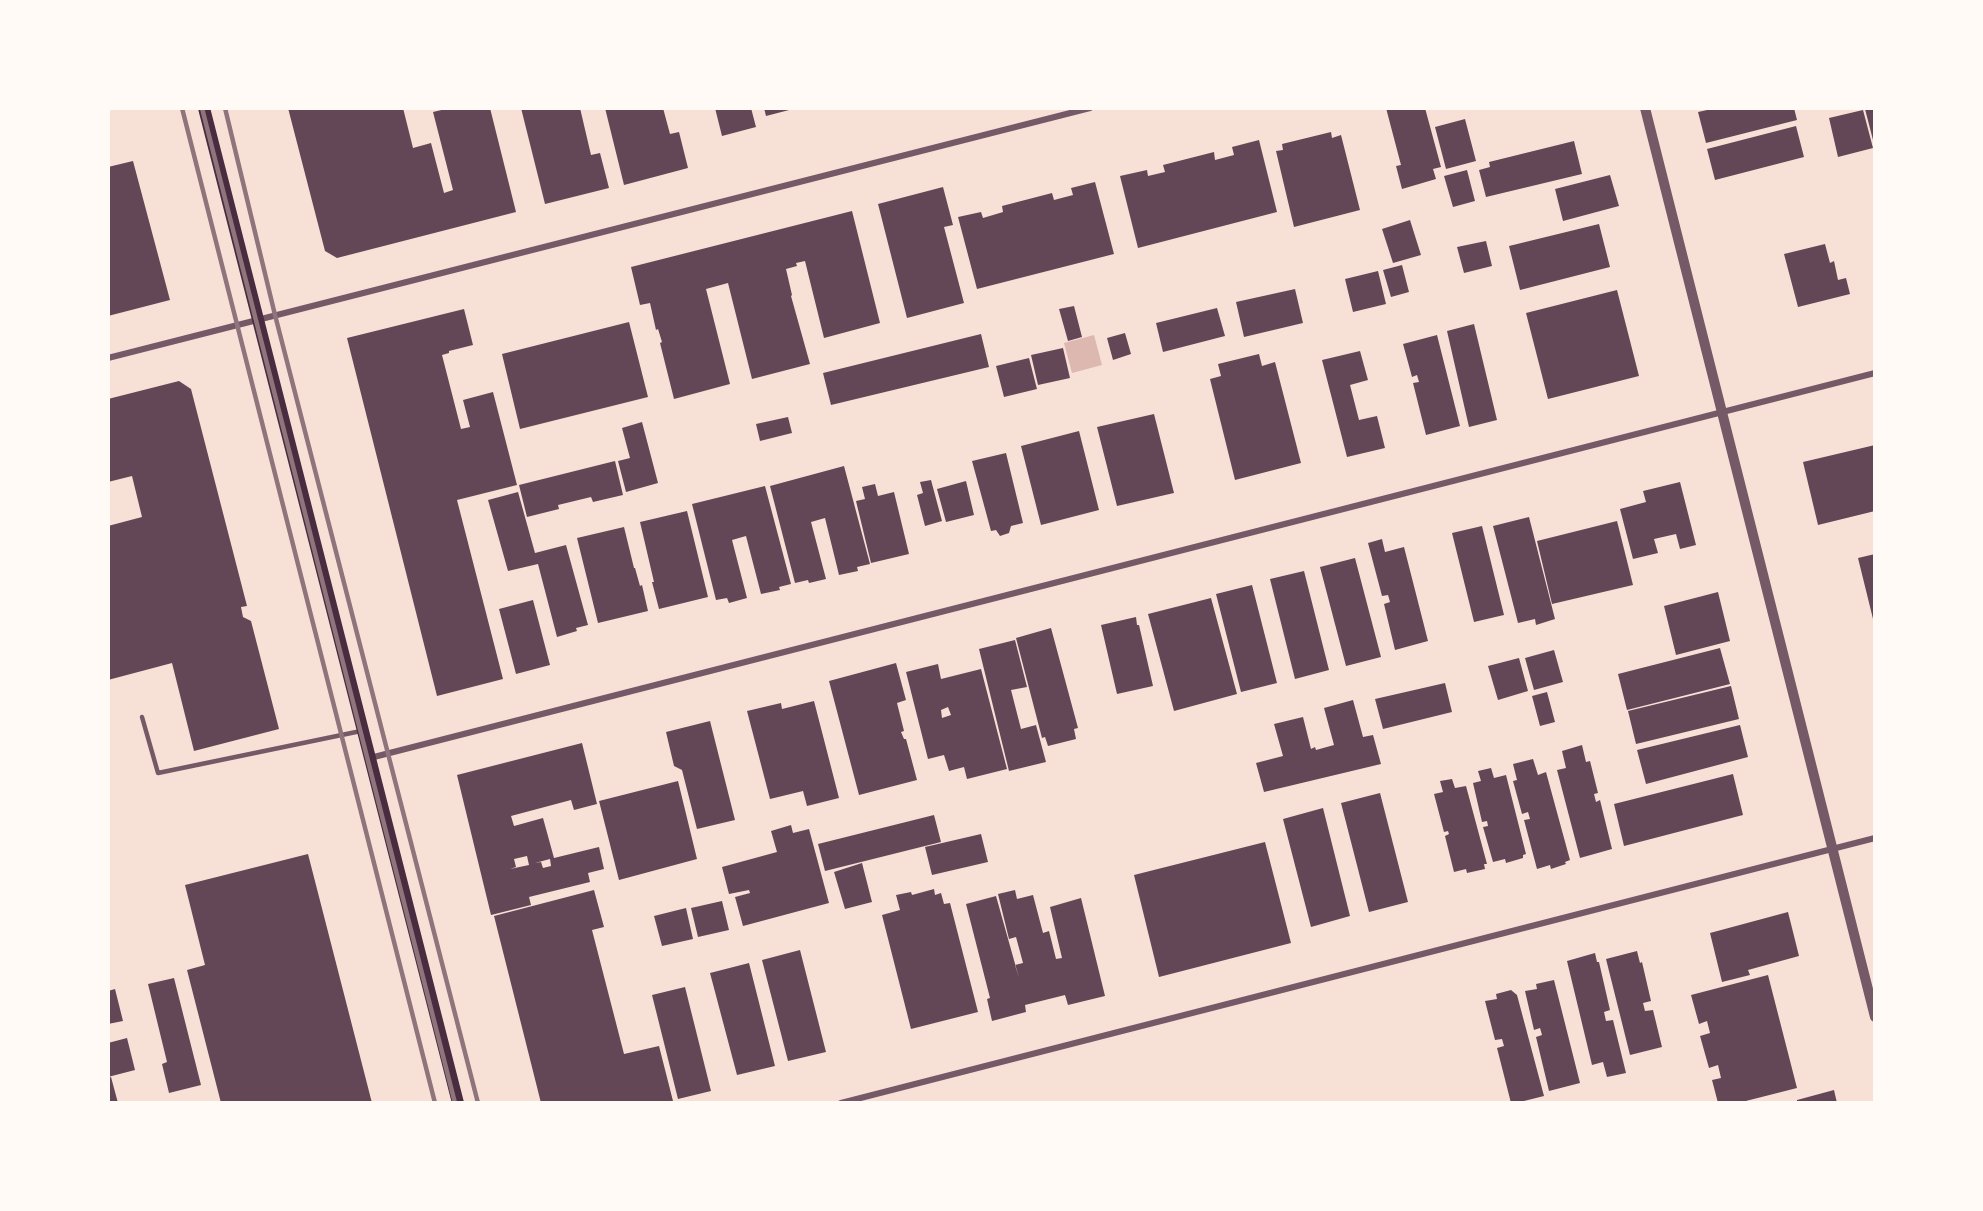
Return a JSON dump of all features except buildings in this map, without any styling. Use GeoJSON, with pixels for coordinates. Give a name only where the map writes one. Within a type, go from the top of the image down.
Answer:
{"type":"FeatureCollection","features":[{"type":"Feature","properties":{"kind":"main road"},"geometry":{"type":"LineString","coordinates":[[204,108],[260,320],[458,1103]]}},
{"type":"Feature","properties":{"kind":"street"},"geometry":{"type":"LineString","coordinates":[[108,358],[1089,108]]}},
{"type":"Feature","properties":{"kind":"street"},"geometry":{"type":"LineString","coordinates":[[1645,108],[1875,1017]]}},
{"type":"Feature","properties":{"kind":"street"},"geometry":{"type":"LineString","coordinates":[[370,758],[1875,373]]}},
{"type":"Feature","properties":{"kind":"street"},"geometry":{"type":"LineString","coordinates":[[841,1103],[1875,838]]}},
{"type":"Feature","properties":{"kind":"lane"},"geometry":{"type":"LineString","coordinates":[[142,717],[158,773],[364,730]]}},
{"type":"Feature","properties":{"kind":"shaded area"},"geometry":{"type":"Polygon","coordinates":[[[1094,335],[1102,365],[1072,373],[1064,343],[1094,335]]]}},
{"type":"Feature","properties":{"kind":"railway"},"geometry":{"type":"LineString","coordinates":[[182,108],[435,1103]]}},
{"type":"Feature","properties":{"kind":"railway"},"geometry":{"type":"LineString","coordinates":[[202,108],[455,1103]]}},
{"type":"Feature","properties":{"kind":"railway"},"geometry":{"type":"LineString","coordinates":[[225,108],[275,315],[478,1103]]}}]}
